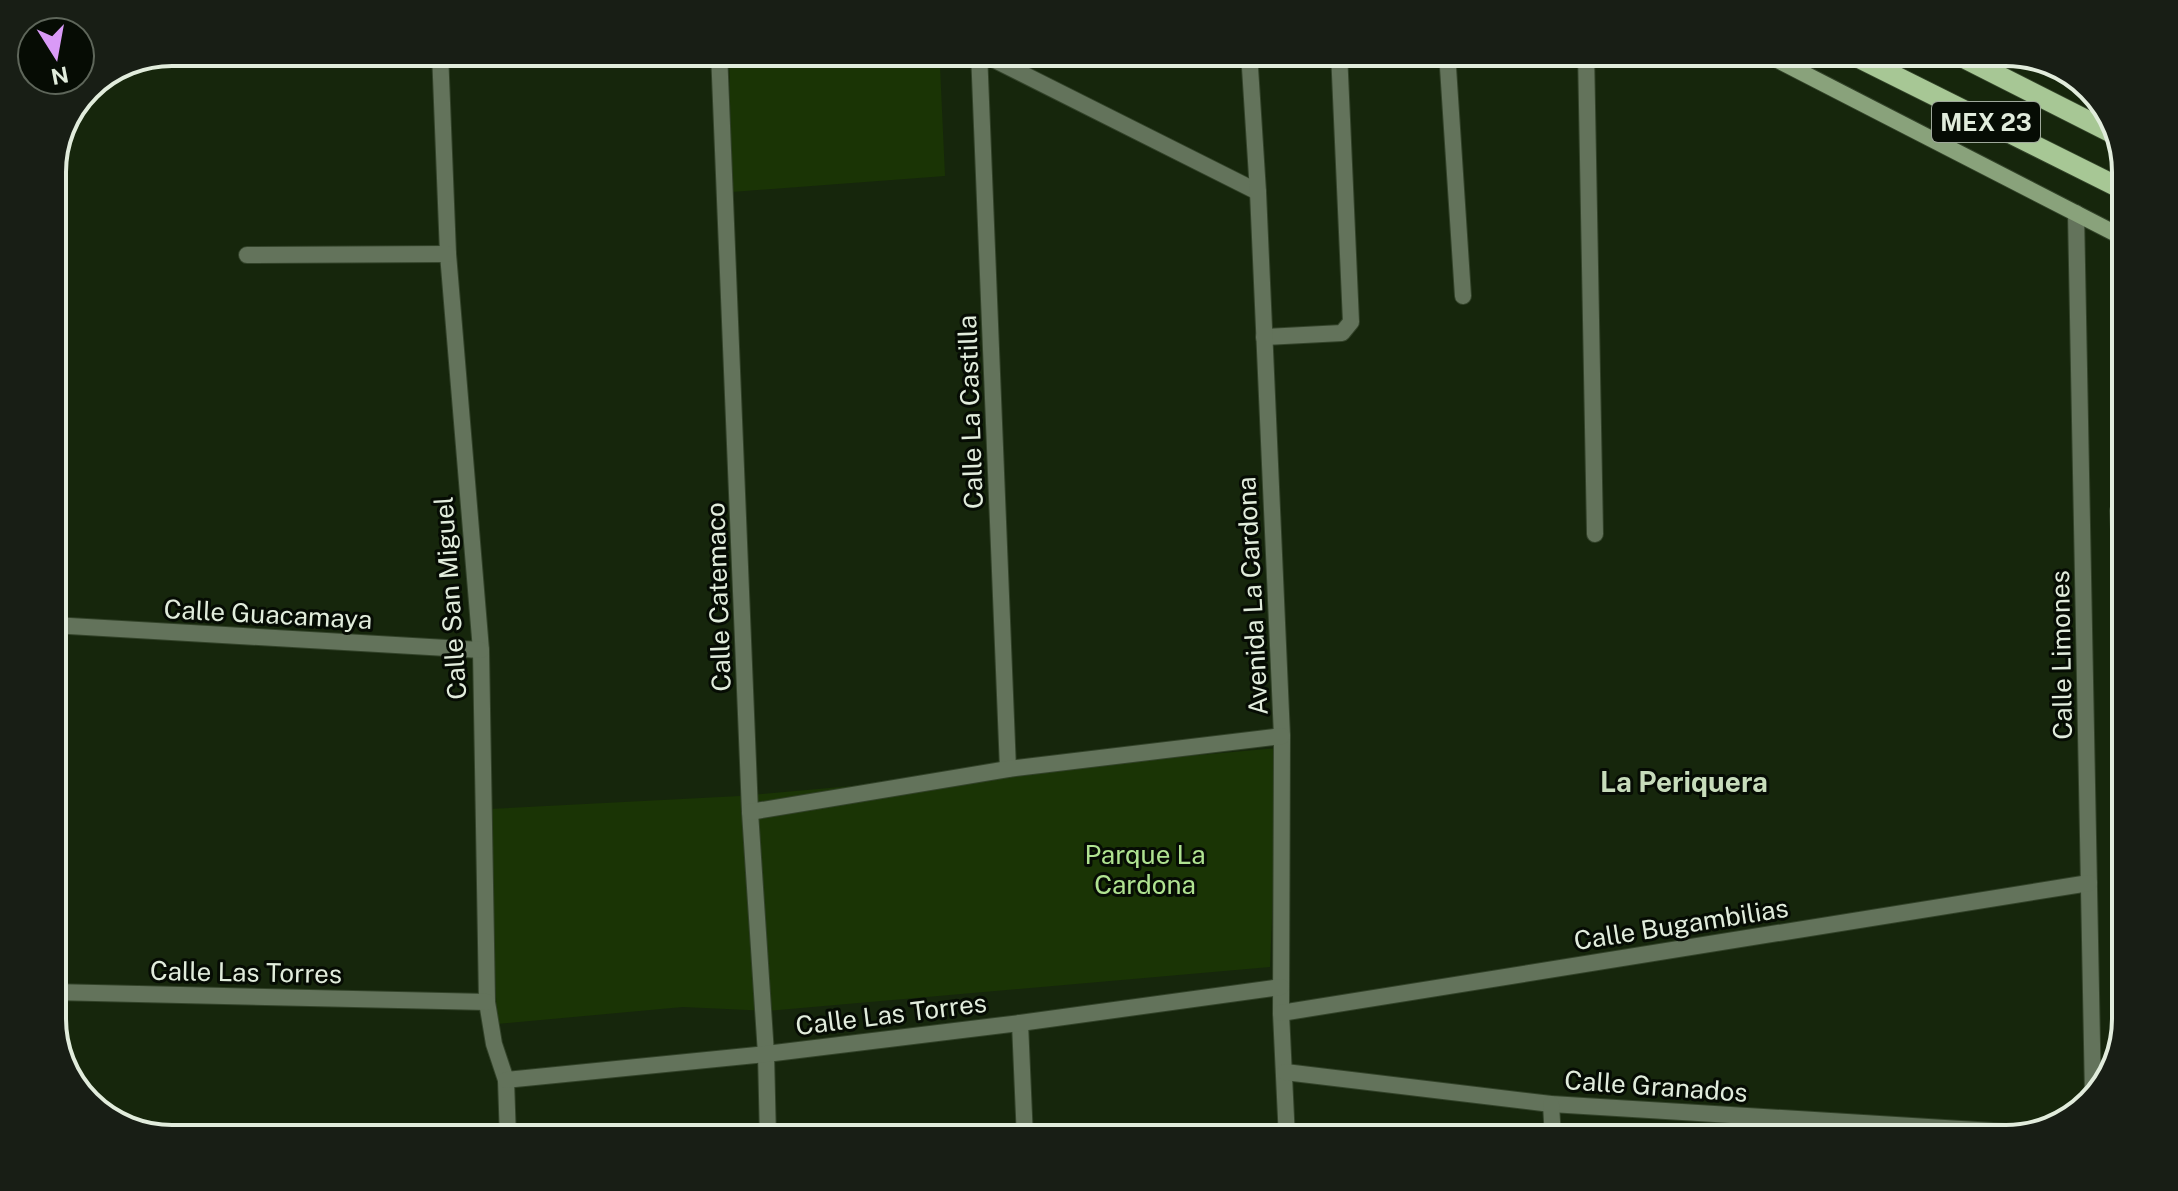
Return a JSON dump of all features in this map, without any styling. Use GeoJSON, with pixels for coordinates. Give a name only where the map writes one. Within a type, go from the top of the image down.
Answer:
{"type":"FeatureCollection","features":[{"type":"Feature","properties":{"kind":"main road"},"geometry":{"type":"LineString","coordinates":[[1789,66],[2112,232]]}},
{"type":"Feature","properties":{"kind":"main road","name":"MEX 23"},"geometry":{"type":"LineString","coordinates":[[1875,66],[2112,184]]}},
{"type":"Feature","properties":{"kind":"main road","name":"MEX 23"},"geometry":{"type":"LineString","coordinates":[[1980,66],[2102,128]]}},
{"type":"Feature","properties":{"kind":"street","name":"Calle San Miguel"},"geometry":{"type":"LineString","coordinates":[[441,66],[448,254],[481,650],[487,1002],[494,1044],[506,1080],[508,1125]]}},
{"type":"Feature","properties":{"kind":"street","name":"Calle Catemaco"},"geometry":{"type":"LineString","coordinates":[[720,66],[750,812],[768,1125]]}},
{"type":"Feature","properties":{"kind":"street","name":"Calle La Castilla"},"geometry":{"type":"LineString","coordinates":[[980,66],[1008,769]]}},
{"type":"Feature","properties":{"kind":"street"},"geometry":{"type":"LineString","coordinates":[[1007,66],[1258,192]]}},
{"type":"Feature","properties":{"kind":"street","name":"Avenida La Cardona"},"geometry":{"type":"LineString","coordinates":[[1250,66],[1282,736],[1281,1013],[1287,1125]]}},
{"type":"Feature","properties":{"kind":"street"},"geometry":{"type":"LineString","coordinates":[[1264,337],[1342,333],[1351,322],[1340,66]]}},
{"type":"Feature","properties":{"kind":"street"},"geometry":{"type":"LineString","coordinates":[[1448,66],[1463,296]]}},
{"type":"Feature","properties":{"kind":"street"},"geometry":{"type":"LineString","coordinates":[[1586,66],[1595,534]]}},
{"type":"Feature","properties":{"kind":"street","name":"Calle Limones"},"geometry":{"type":"LineString","coordinates":[[2076,213],[2093,1080]]}},
{"type":"Feature","properties":{"kind":"street"},"geometry":{"type":"LineString","coordinates":[[247,255],[448,254]]}},
{"type":"Feature","properties":{"kind":"street","name":"Calle Guacamaya"},"geometry":{"type":"LineString","coordinates":[[66,626],[481,650]]}},
{"type":"Feature","properties":{"kind":"street"},"geometry":{"type":"LineString","coordinates":[[750,812],[1008,769],[1282,736]]}},
{"type":"Feature","properties":{"kind":"street","name":"Calle Bugambilias"},"geometry":{"type":"LineString","coordinates":[[1281,1013],[2089,883]]}},
{"type":"Feature","properties":{"kind":"street","name":"Calle Las Torres"},"geometry":{"type":"LineString","coordinates":[[506,1080],[766,1054],[1281,987]]}},
{"type":"Feature","properties":{"kind":"street","name":"Calle Las Torres"},"geometry":{"type":"LineString","coordinates":[[66,992],[487,1002]]}},
{"type":"Feature","properties":{"kind":"street"},"geometry":{"type":"LineString","coordinates":[[1020,1023],[1024,1125]]}},
{"type":"Feature","properties":{"kind":"street","name":"Calle Granados"},"geometry":{"type":"LineString","coordinates":[[1285,1072],[1551,1104],[1893,1125]]}},
{"type":"Feature","properties":{"kind":"street"},"geometry":{"type":"LineString","coordinates":[[1551,1104],[1552,1125]]}},
{"type":"Feature","properties":{"kind":"green space"},"geometry":{"type":"Polygon","coordinates":[[[729,66],[940,66],[945,176],[732,192],[729,66]]]}},
{"type":"Feature","properties":{"kind":"green space","name":"Parque La Cardona"},"geometry":{"type":"Polygon","coordinates":[[[1279,748],[1270,967],[767,1011],[683,1007],[497,1024],[489,809],[740,796],[1279,748]]]}},
{"type":"Feature","properties":{"kind":"district","name":"La Periquera"},"geometry":{"type":"Point","coordinates":[1684,781]}}]}
